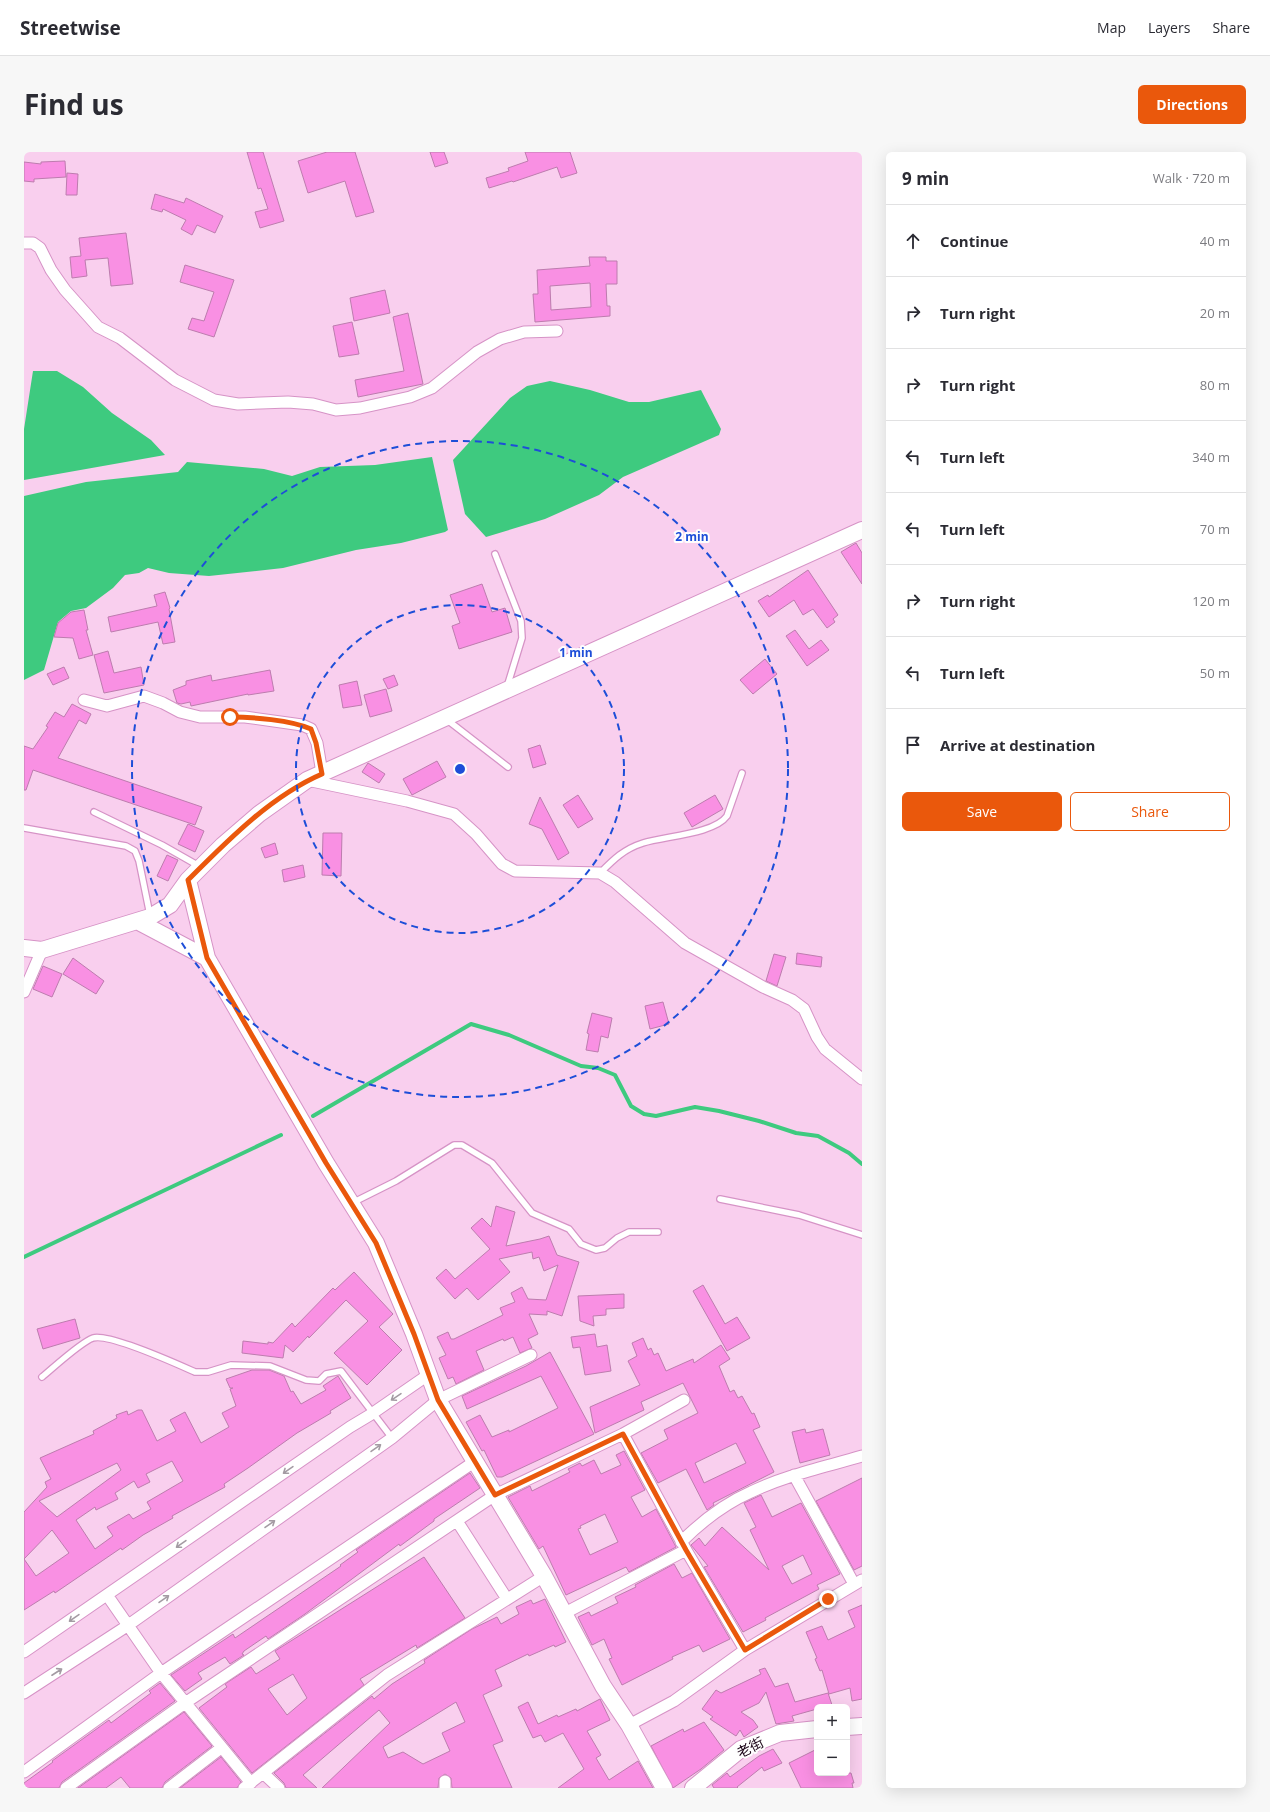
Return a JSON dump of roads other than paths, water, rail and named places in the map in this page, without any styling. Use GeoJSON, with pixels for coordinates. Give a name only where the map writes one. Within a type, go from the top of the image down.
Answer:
{"type":"FeatureCollection","features":[{"type":"Feature","properties":{"kind":"main road"},"geometry":{"type":"LineString","coordinates":[[24,948],[42,950],[143,919],[170,905],[188,880],[223,845],[259,814],[307,780],[862,530]]}},
{"type":"Feature","properties":{"kind":"main road"},"geometry":{"type":"LineString","coordinates":[[188,880],[207,958],[376,1243],[414,1334],[438,1400],[544,1576],[563,1614],[603,1686],[629,1725],[664,1788]]}},
{"type":"Feature","properties":{"kind":"main road"},"geometry":{"type":"LineString","coordinates":[[143,919],[207,958]]}},
{"type":"Feature","properties":{"kind":"main road"},"geometry":{"type":"LineString","coordinates":[[850,1727],[862,1726]]}},
{"type":"Feature","properties":{"kind":"main road","name":"老街"},"geometry":{"type":"LineString","coordinates":[[693,1788],[741,1749],[780,1733],[814,1729]]}},
{"type":"Feature","properties":{"kind":"street"},"geometry":{"type":"LineString","coordinates":[[24,243],[33,243],[40,248],[51,270],[65,290],[98,327],[120,338],[175,380],[214,400],[238,404],[288,402],[313,404],[336,410],[360,408],[410,397],[432,388],[477,352],[500,339],[524,332],[557,331]]}},
{"type":"Feature","properties":{"kind":"street"},"geometry":{"type":"LineString","coordinates":[[84,700],[107,706],[144,696],[163,703],[180,712],[200,717],[245,717],[302,725],[311,729],[316,743],[322,774]]}},
{"type":"Feature","properties":{"kind":"street"},"geometry":{"type":"LineString","coordinates":[[307,780],[408,801],[454,814],[476,834],[502,864],[515,871],[600,873],[615,882],[685,943],[763,987],[792,1000],[804,1009],[817,1037],[825,1049],[862,1079]]}},
{"type":"Feature","properties":{"kind":"street"},"geometry":{"type":"LineString","coordinates":[[24,992],[42,950]]}},
{"type":"Feature","properties":{"kind":"street"},"geometry":{"type":"LineString","coordinates":[[24,1693],[127,1626],[392,1438],[438,1400],[531,1355]]}},
{"type":"Feature","properties":{"kind":"street"},"geometry":{"type":"LineString","coordinates":[[24,1652],[350,1427],[428,1375]]}},
{"type":"Feature","properties":{"kind":"street"},"geometry":{"type":"LineString","coordinates":[[66,1788],[185,1703],[495,1495],[623,1434],[684,1400]]}},
{"type":"Feature","properties":{"kind":"street"},"geometry":{"type":"LineString","coordinates":[[623,1434],[684,1546],[745,1650]]}},
{"type":"Feature","properties":{"kind":"street"},"geometry":{"type":"LineString","coordinates":[[563,1614],[684,1546],[711,1516],[750,1492],[794,1475],[862,1456]]}},
{"type":"Feature","properties":{"kind":"street"},"geometry":{"type":"LineString","coordinates":[[24,1772],[161,1672],[474,1462]]}},
{"type":"Feature","properties":{"kind":"street"},"geometry":{"type":"LineString","coordinates":[[629,1725],[674,1700],[745,1650],[858,1582],[794,1475]]}},
{"type":"Feature","properties":{"kind":"street"},"geometry":{"type":"LineString","coordinates":[[457,1521],[507,1599]]}},
{"type":"Feature","properties":{"kind":"street"},"geometry":{"type":"LineString","coordinates":[[107,1595],[127,1626],[221,1748],[247,1785],[387,1675],[544,1576]]}},
{"type":"Feature","properties":{"kind":"street"},"geometry":{"type":"LineString","coordinates":[[169,1788],[221,1748]]}},
{"type":"Feature","properties":{"kind":"street"},"geometry":{"type":"LineString","coordinates":[[263,1773],[279,1788]]}},
{"type":"Feature","properties":{"kind":"lane"},"geometry":{"type":"LineString","coordinates":[[495,554],[521,621],[522,638],[506,691]]}},
{"type":"Feature","properties":{"kind":"lane"},"geometry":{"type":"LineString","coordinates":[[445,718],[508,767]]}},
{"type":"Feature","properties":{"kind":"lane"},"geometry":{"type":"LineString","coordinates":[[600,873],[620,853],[642,843],[711,828],[723,822],[728,816],[742,773]]}},
{"type":"Feature","properties":{"kind":"lane"},"geometry":{"type":"LineString","coordinates":[[94,812],[162,845],[201,867]]}},
{"type":"Feature","properties":{"kind":"lane"},"geometry":{"type":"LineString","coordinates":[[24,828],[126,846],[135,851],[140,862],[143,919]]}},
{"type":"Feature","properties":{"kind":"lane"},"geometry":{"type":"LineString","coordinates":[[352,1204],[396,1181],[454,1145],[462,1146],[492,1163],[532,1213],[568,1229],[581,1244],[596,1250],[605,1248],[617,1238],[629,1232],[658,1232]]}},
{"type":"Feature","properties":{"kind":"lane"},"geometry":{"type":"LineString","coordinates":[[720,1199],[799,1214],[862,1235]]}},
{"type":"Feature","properties":{"kind":"lane"},"geometry":{"type":"LineString","coordinates":[[42,1377],[86,1342],[94,1338],[112,1339],[195,1372],[208,1372],[231,1365],[270,1366],[306,1380],[319,1380],[326,1374],[341,1371],[392,1438]]}},
{"type":"Feature","properties":{"kind":"waterway"},"geometry":{"type":"LineString","coordinates":[[313,1116],[471,1024],[509,1035],[581,1066],[598,1068],[615,1075],[631,1106],[644,1114],[656,1116],[695,1107],[719,1111],[759,1121],[796,1133],[818,1136],[849,1153],[862,1164]]}},
{"type":"Feature","properties":{"kind":"waterway"},"geometry":{"type":"LineString","coordinates":[[24,1257],[281,1135]]}}]}
